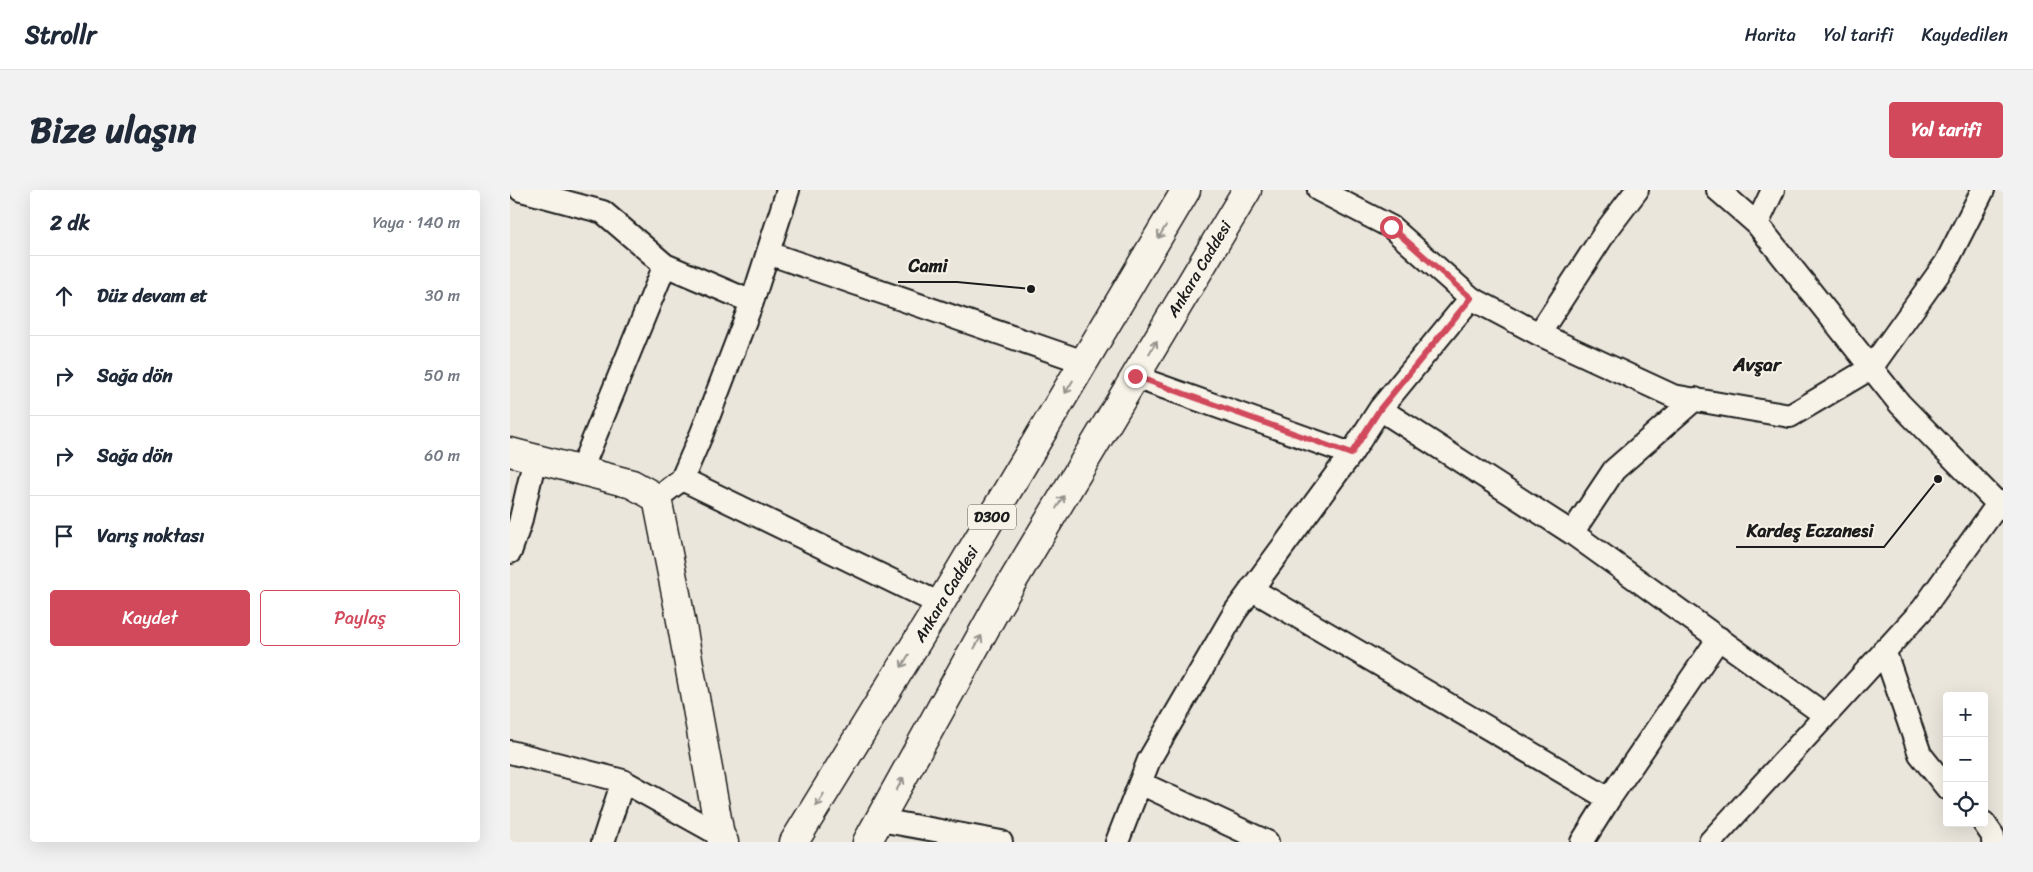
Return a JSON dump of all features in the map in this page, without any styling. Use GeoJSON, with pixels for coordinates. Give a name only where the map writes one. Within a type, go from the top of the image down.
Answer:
{"type":"FeatureCollection","features":[{"type":"Feature","properties":{"kind":"main road","name":"Ankara Caddesi"},"geometry":{"type":"LineString","coordinates":[[794,842],[940,604],[1186,190]]}},
{"type":"Feature","properties":{"kind":"main road","name":"Ankara Caddesi"},"geometry":{"type":"LineString","coordinates":[[874,831],[996,609],[1247,190]]}},
{"type":"Feature","properties":{"kind":"main road"},"geometry":{"type":"LineString","coordinates":[[522,455],[632,484],[657,498],[722,838]]}},
{"type":"Feature","properties":{"kind":"street"},"geometry":{"type":"LineString","coordinates":[[521,190],[603,212],[664,265],[752,302]]}},
{"type":"Feature","properties":{"kind":"street"},"geometry":{"type":"LineString","coordinates":[[657,498],[682,479],[702,433],[752,302],[788,190]]}},
{"type":"Feature","properties":{"kind":"street"},"geometry":{"type":"LineString","coordinates":[[1319,190],[1391,227],[1471,298],[1539,334],[1673,396],[1790,416],[1871,368],[1946,263],[1983,190]]}},
{"type":"Feature","properties":{"kind":"street"},"geometry":{"type":"LineString","coordinates":[[1539,334],[1606,231],[1637,190]]}},
{"type":"Feature","properties":{"kind":"street"},"geometry":{"type":"LineString","coordinates":[[1710,842],[1923,609],[2001,505],[1900,404],[1757,224],[1718,190]]}},
{"type":"Feature","properties":{"kind":"street"},"geometry":{"type":"LineString","coordinates":[[1757,224],[1773,190]]}},
{"type":"Feature","properties":{"kind":"street"},"geometry":{"type":"LineString","coordinates":[[768,253],[1084,362]]}},
{"type":"Feature","properties":{"kind":"street"},"geometry":{"type":"LineString","coordinates":[[581,470],[664,265]]}},
{"type":"Feature","properties":{"kind":"street"},"geometry":{"type":"LineString","coordinates":[[1117,842],[1149,760],[1235,612],[1351,454],[1380,409],[1471,298]]}},
{"type":"Feature","properties":{"kind":"street"},"geometry":{"type":"LineString","coordinates":[[1135,376],[1351,454]]}},
{"type":"Feature","properties":{"kind":"street"},"geometry":{"type":"LineString","coordinates":[[1572,533],[1614,470],[1695,399]]}},
{"type":"Feature","properties":{"kind":"street"},"geometry":{"type":"LineString","coordinates":[[1380,409],[1572,533],[1825,715]]}},
{"type":"Feature","properties":{"kind":"street"},"geometry":{"type":"LineString","coordinates":[[510,552],[520,523],[522,455]]}},
{"type":"Feature","properties":{"kind":"street"},"geometry":{"type":"LineString","coordinates":[[682,479],[940,604]]}},
{"type":"Feature","properties":{"kind":"street"},"geometry":{"type":"LineString","coordinates":[[1251,589],[1609,799]]}},
{"type":"Feature","properties":{"kind":"street"},"geometry":{"type":"LineString","coordinates":[[1582,842],[1609,799],[1719,638]]}},
{"type":"Feature","properties":{"kind":"street"},"geometry":{"type":"LineString","coordinates":[[1884,650],[1920,754],[1943,783]]}},
{"type":"Feature","properties":{"kind":"street"},"geometry":{"type":"LineString","coordinates":[[510,752],[623,781],[722,838]]}},
{"type":"Feature","properties":{"kind":"street"},"geometry":{"type":"LineString","coordinates":[[602,842],[623,781]]}},
{"type":"Feature","properties":{"kind":"street"},"geometry":{"type":"LineString","coordinates":[[1140,784],[1267,842]]}},
{"type":"Feature","properties":{"kind":"street"},"geometry":{"type":"LineString","coordinates":[[1987,827],[1993,836],[1993,842]]}},
{"type":"Feature","properties":{"kind":"street"},"geometry":{"type":"LineString","coordinates":[[874,831],[1001,842]]}},
{"type":"Feature","properties":{"kind":"place","name":"Cami"},"geometry":{"type":"Point","coordinates":[1031,289]}},
{"type":"Feature","properties":{"kind":"place","name":"Kardeş Eczanesi"},"geometry":{"type":"Point","coordinates":[1938,479]}},
{"type":"Feature","properties":{"kind":"district","name":"Avşar"},"geometry":{"type":"Point","coordinates":[1757,364]}},
{"type":"Feature","properties":{"kind":"route"},"geometry":{"type":"LineString","coordinates":[[1135,376],[1351,454],[1380,409],[1471,298],[1391,227]]}}]}
